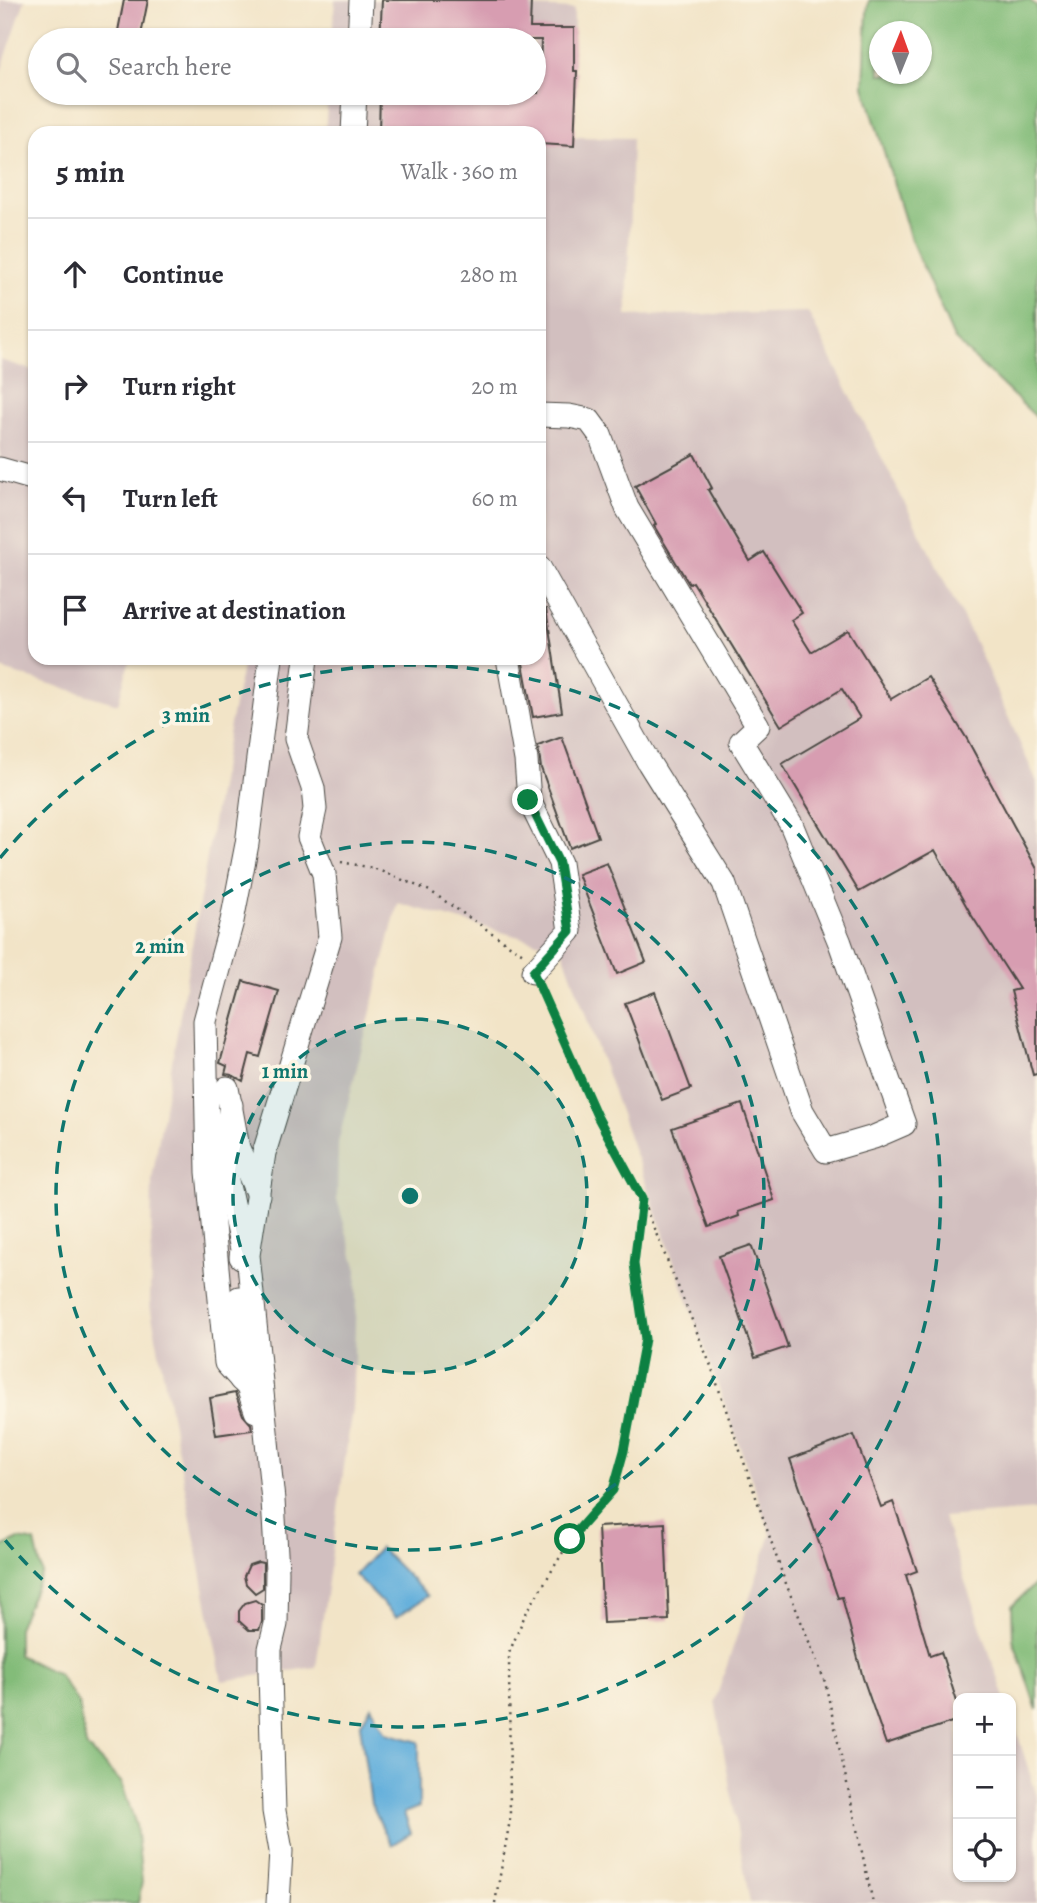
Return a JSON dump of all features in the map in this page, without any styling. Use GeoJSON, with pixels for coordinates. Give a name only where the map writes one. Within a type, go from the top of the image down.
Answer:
{"type":"FeatureCollection","features":[{"type":"Feature","properties":{"kind":"street"},"geometry":{"type":"LineString","coordinates":[[360,28],[361,0]]}},
{"type":"Feature","properties":{"kind":"street"},"geometry":{"type":"LineString","coordinates":[[353,126],[354,105]]}},
{"type":"Feature","properties":{"kind":"street"},"geometry":{"type":"LineString","coordinates":[[546,415],[589,420],[600,435],[627,508],[758,726],[741,742],[791,824],[840,943],[904,1124],[874,1137],[826,1151],[802,1111],[785,1055],[768,1016],[723,883],[649,763],[546,579]]}},
{"type":"Feature","properties":{"kind":"street"},"geometry":{"type":"LineString","coordinates":[[0,469],[28,478]]}},
{"type":"Feature","properties":{"kind":"street"},"geometry":{"type":"LineString","coordinates":[[268,1440],[248,1387],[226,1363],[208,1172],[205,1021],[232,921],[247,845],[270,665]]}},
{"type":"Feature","properties":{"kind":"street"},"geometry":{"type":"LineString","coordinates":[[278,1903],[282,1851],[274,1811],[270,1674],[270,1649],[276,1624],[277,1571],[268,1440],[248,1255],[264,1153],[330,937],[324,874],[309,836],[315,809],[313,788],[296,739],[305,665]]}},
{"type":"Feature","properties":{"kind":"street"},"geometry":{"type":"LineString","coordinates":[[509,665],[526,760],[528,800],[559,863],[570,931],[533,972]]}},
{"type":"Feature","properties":{"kind":"street"},"geometry":{"type":"LineString","coordinates":[[241,1380],[239,1287],[242,1250],[226,1176],[229,1096],[238,1148],[258,1195]]}},
{"type":"Feature","properties":{"kind":"path"},"geometry":{"type":"LineString","coordinates":[[317,857],[373,869],[430,891],[526,955],[597,1116],[642,1199],[711,1366],[783,1576],[825,1682],[873,1903]]}},
{"type":"Feature","properties":{"kind":"path"},"geometry":{"type":"LineString","coordinates":[[495,1903],[510,1820],[509,1653],[525,1615],[570,1539],[613,1490],[624,1451],[645,1339],[634,1264],[642,1199]]}},
{"type":"Feature","properties":{"kind":"shaded area"},"geometry":{"type":"Polygon","coordinates":[[[0,0],[25,0],[0,74],[0,0]]]}},
{"type":"Feature","properties":{"kind":"shaded area"},"geometry":{"type":"Polygon","coordinates":[[[335,0],[532,0],[532,7],[574,9],[572,137],[632,138],[627,316],[808,312],[974,640],[1037,782],[1037,1510],[943,1517],[1003,1693],[953,1693],[953,1882],[1016,1882],[1016,1730],[1037,1796],[1037,1903],[750,1903],[715,1701],[771,1534],[562,949],[398,903],[338,1143],[337,1199],[357,1270],[352,1409],[316,1667],[222,1681],[150,1305],[152,1179],[229,729],[243,665],[546,665],[546,126],[326,126],[327,105],[546,105],[546,28],[333,28],[335,0]]]}},
{"type":"Feature","properties":{"kind":"shaded area"},"geometry":{"type":"Polygon","coordinates":[[[0,360],[28,369],[28,665],[128,665],[118,704],[0,669],[0,360]]]}},
{"type":"Feature","properties":{"kind":"green space"},"geometry":{"type":"Polygon","coordinates":[[[869,0],[1029,0],[1037,6],[1037,418],[954,339],[911,240],[864,86],[869,0]]]}},
{"type":"Feature","properties":{"kind":"green space"},"geometry":{"type":"Polygon","coordinates":[[[19,1539],[35,1542],[42,1573],[18,1628],[18,1655],[59,1675],[79,1704],[86,1746],[121,1782],[136,1825],[142,1882],[138,1903],[0,1903],[0,1548],[19,1539]]]}},
{"type":"Feature","properties":{"kind":"green space"},"geometry":{"type":"Polygon","coordinates":[[[1035,1584],[1037,1710],[1013,1639],[1012,1606],[1035,1584]]]}},
{"type":"Feature","properties":{"kind":"water"},"geometry":{"type":"Polygon","coordinates":[[[380,1548],[428,1596],[396,1617],[355,1575],[380,1548]]]}},
{"type":"Feature","properties":{"kind":"water"},"geometry":{"type":"Polygon","coordinates":[[[371,1706],[386,1733],[419,1742],[419,1807],[404,1813],[411,1833],[391,1845],[371,1804],[360,1725],[371,1706]]]}},
{"type":"Feature","properties":{"kind":"building"},"geometry":{"type":"Polygon","coordinates":[[[124,0],[148,0],[142,28],[119,28],[124,0]]]}},
{"type":"Feature","properties":{"kind":"building"},"geometry":{"type":"Polygon","coordinates":[[[382,0],[531,0],[530,28],[381,28],[382,0]]]}},
{"type":"Feature","properties":{"kind":"building"},"geometry":{"type":"Polygon","coordinates":[[[546,28],[574,28],[574,71],[577,71],[574,146],[546,144],[546,126],[379,126],[380,105],[546,105],[546,28]]]}},
{"type":"Feature","properties":{"kind":"building"},"geometry":{"type":"Polygon","coordinates":[[[694,454],[712,488],[708,490],[750,561],[764,552],[802,613],[791,620],[811,652],[848,630],[891,699],[928,677],[967,739],[1037,869],[1037,1074],[1033,1075],[1011,991],[1019,989],[972,916],[935,850],[859,892],[782,764],[860,718],[842,689],[781,726],[693,582],[689,584],[654,526],[656,524],[635,486],[694,454]]]}},
{"type":"Feature","properties":{"kind":"building"},"geometry":{"type":"Polygon","coordinates":[[[546,609],[562,712],[533,717],[523,665],[546,665],[546,609]]]}},
{"type":"Feature","properties":{"kind":"building"},"geometry":{"type":"Polygon","coordinates":[[[562,737],[598,837],[570,848],[541,768],[538,746],[562,737]]]}},
{"type":"Feature","properties":{"kind":"building"},"geometry":{"type":"Polygon","coordinates":[[[607,863],[646,962],[617,974],[578,874],[607,863]]]}},
{"type":"Feature","properties":{"kind":"building"},"geometry":{"type":"Polygon","coordinates":[[[243,981],[279,991],[260,1057],[250,1054],[243,1081],[225,1074],[227,1066],[220,1063],[243,981]]]}},
{"type":"Feature","properties":{"kind":"building"},"geometry":{"type":"Polygon","coordinates":[[[655,992],[691,1089],[662,1100],[625,1003],[655,992]]]}},
{"type":"Feature","properties":{"kind":"building"},"geometry":{"type":"Polygon","coordinates":[[[742,1104],[774,1200],[738,1212],[739,1216],[709,1227],[672,1128],[742,1104]]]}},
{"type":"Feature","properties":{"kind":"building"},"geometry":{"type":"Polygon","coordinates":[[[751,1245],[788,1347],[755,1358],[719,1256],[751,1245]]]}},
{"type":"Feature","properties":{"kind":"building"},"geometry":{"type":"Polygon","coordinates":[[[235,1393],[252,1430],[216,1435],[210,1398],[235,1393]]]}},
{"type":"Feature","properties":{"kind":"building"},"geometry":{"type":"Polygon","coordinates":[[[854,1435],[881,1507],[893,1502],[917,1571],[906,1575],[930,1656],[941,1652],[954,1693],[953,1722],[886,1744],[863,1678],[842,1597],[838,1598],[790,1459],[854,1435]]]}},
{"type":"Feature","properties":{"kind":"building"},"geometry":{"type":"Polygon","coordinates":[[[665,1523],[669,1620],[603,1623],[598,1527],[665,1523]]]}},
{"type":"Feature","properties":{"kind":"building"},"geometry":{"type":"Polygon","coordinates":[[[263,1563],[263,1588],[255,1593],[246,1584],[244,1576],[249,1565],[263,1563]]]}},
{"type":"Feature","properties":{"kind":"building"},"geometry":{"type":"Polygon","coordinates":[[[255,1600],[262,1605],[262,1622],[259,1630],[249,1630],[239,1621],[239,1611],[245,1603],[255,1600]]]}},
{"type":"Feature","properties":{"kind":"route"},"geometry":{"type":"LineString","coordinates":[[528,800],[559,863],[570,931],[533,972],[597,1116],[642,1199],[634,1264],[645,1339],[624,1451],[613,1490],[570,1539]]}}]}
